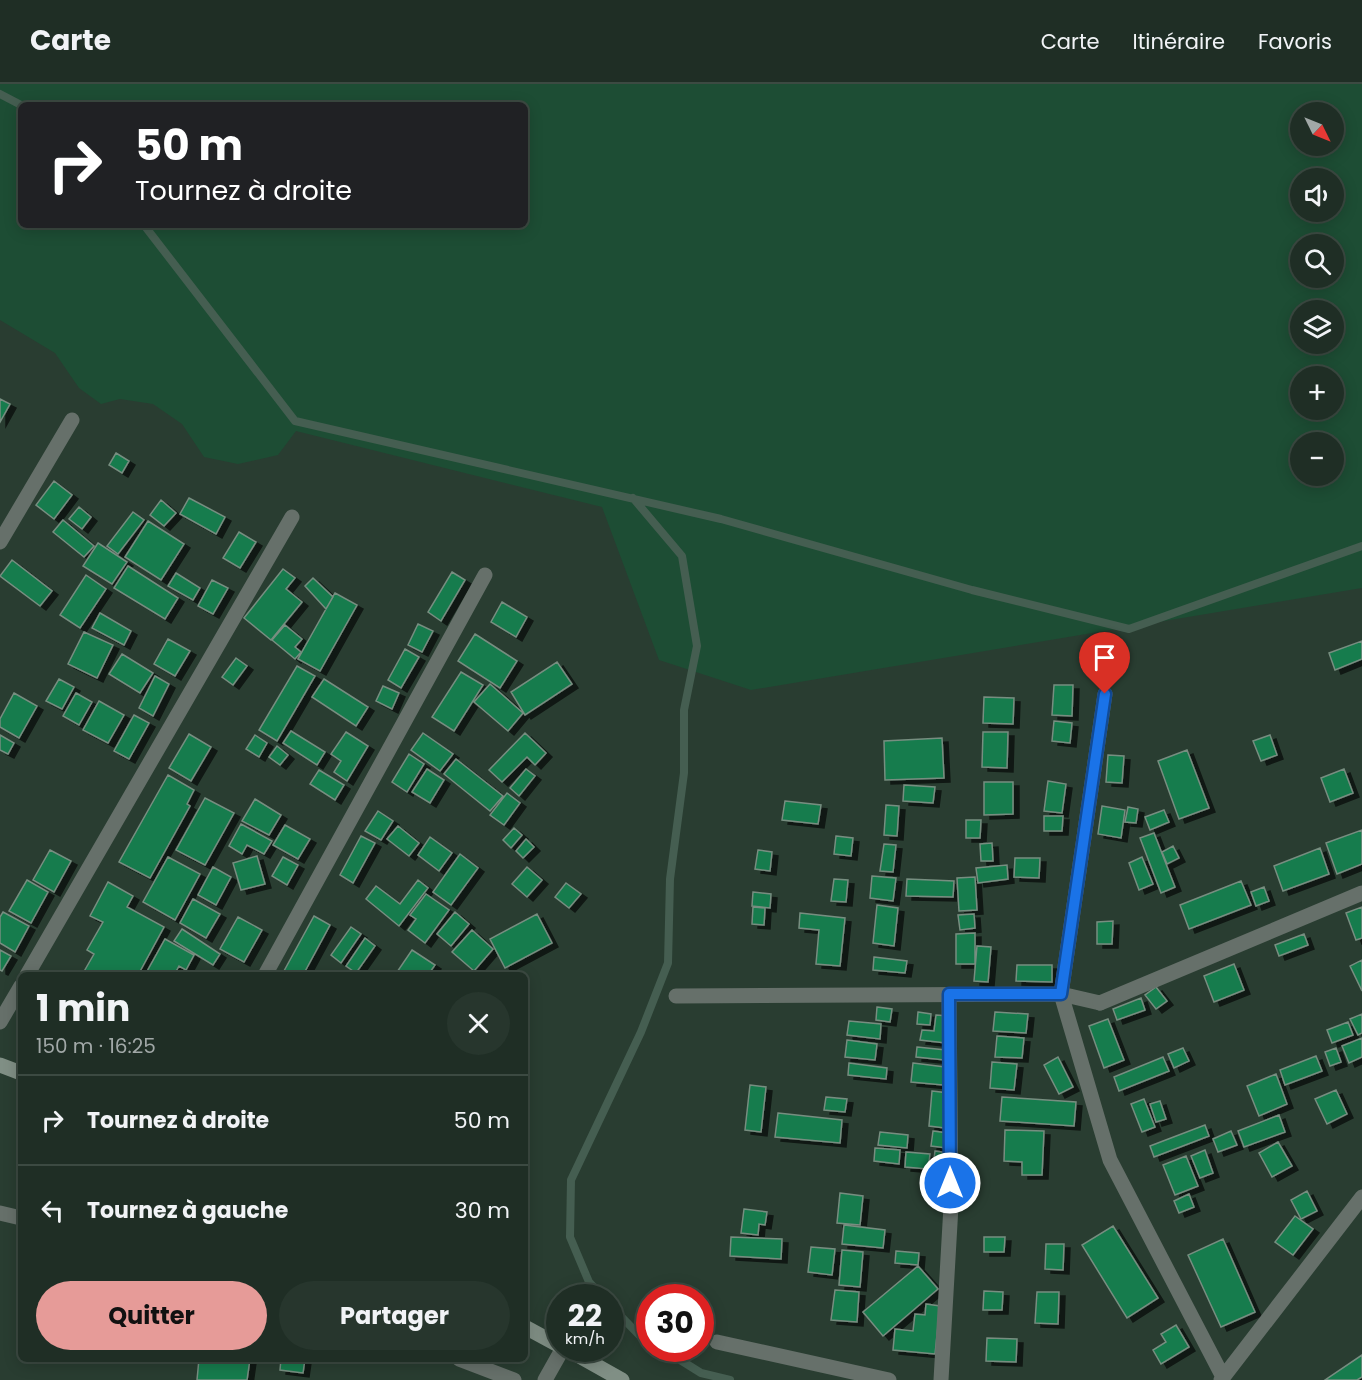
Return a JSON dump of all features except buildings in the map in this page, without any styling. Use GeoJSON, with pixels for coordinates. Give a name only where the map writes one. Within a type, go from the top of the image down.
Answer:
{"type":"FeatureCollection","features":[{"type":"Feature","properties":{"kind":"main road"},"geometry":{"type":"LineString","coordinates":[[0,1065],[18,1072]]}},
{"type":"Feature","properties":{"kind":"main road"},"geometry":{"type":"LineString","coordinates":[[528,1329],[546,1338]]}},
{"type":"Feature","properties":{"kind":"main road"},"geometry":{"type":"LineString","coordinates":[[589,1362],[622,1380]]}},
{"type":"Feature","properties":{"kind":"street"},"geometry":{"type":"LineString","coordinates":[[0,542],[72,420]]}},
{"type":"Feature","properties":{"kind":"street"},"geometry":{"type":"LineString","coordinates":[[29,972],[292,517]]}},
{"type":"Feature","properties":{"kind":"street"},"geometry":{"type":"LineString","coordinates":[[267,972],[485,575]]}},
{"type":"Feature","properties":{"kind":"street"},"geometry":{"type":"LineString","coordinates":[[1105,694],[1061,994],[1110,1160],[1222,1379],[1362,1197]]}},
{"type":"Feature","properties":{"kind":"street"},"geometry":{"type":"LineString","coordinates":[[676,996],[1061,994],[1100,1003],[1362,893]]}},
{"type":"Feature","properties":{"kind":"street"},"geometry":{"type":"LineString","coordinates":[[0,1022],[18,991]]}},
{"type":"Feature","properties":{"kind":"street"},"geometry":{"type":"LineString","coordinates":[[941,1380],[951,1206],[949,994]]}},
{"type":"Feature","properties":{"kind":"street"},"geometry":{"type":"LineString","coordinates":[[0,1213],[18,1217]]}},
{"type":"Feature","properties":{"kind":"street"},"geometry":{"type":"LineString","coordinates":[[717,1342],[889,1380]]}},
{"type":"Feature","properties":{"kind":"street"},"geometry":{"type":"LineString","coordinates":[[467,1362],[514,1380]]}},
{"type":"Feature","properties":{"kind":"street"},"geometry":{"type":"LineString","coordinates":[[545,1380],[556,1362]]}},
{"type":"Feature","properties":{"kind":"green space"},"geometry":{"type":"Polygon","coordinates":[[[0,84],[1362,84],[1362,588],[751,690],[659,660],[602,507],[296,431],[278,455],[238,464],[204,457],[182,424],[153,404],[120,399],[101,404],[79,388],[55,353],[0,320],[0,84]]]}},
{"type":"Feature","properties":{"kind":"waterway"},"geometry":{"type":"LineString","coordinates":[[0,94],[18,103]]}},
{"type":"Feature","properties":{"kind":"waterway"},"geometry":{"type":"LineString","coordinates":[[146,228],[295,421],[721,519],[972,590],[1129,629],[1362,546]]}},
{"type":"Feature","properties":{"kind":"waterway"},"geometry":{"type":"LineString","coordinates":[[591,1284],[570,1237],[571,1180],[641,1032],[668,963],[670,879],[684,773],[684,710],[697,646],[682,556],[633,498]]}},
{"type":"Feature","properties":{"kind":"waterway"},"geometry":{"type":"LineString","coordinates":[[624,1319],[636,1332]]}},
{"type":"Feature","properties":{"kind":"waterway"},"geometry":{"type":"LineString","coordinates":[[683,1362],[701,1373],[730,1380]]}},
{"type":"Feature","properties":{"kind":"route"},"geometry":{"type":"LineString","coordinates":[[950,1183],[949,994],[1061,994],[1105,694]]}}]}
